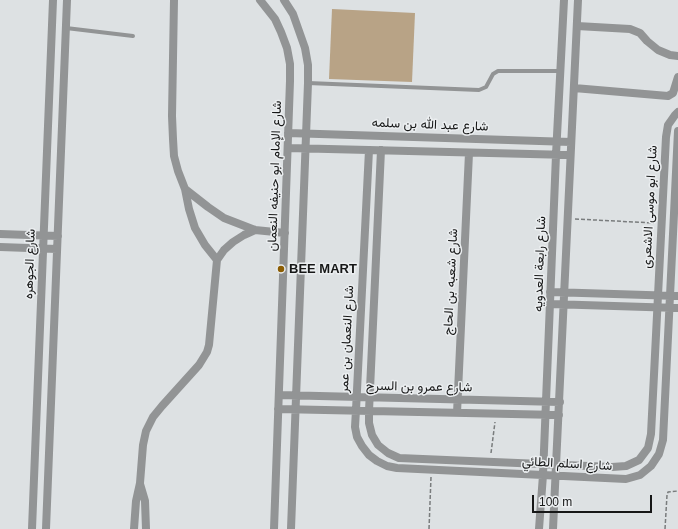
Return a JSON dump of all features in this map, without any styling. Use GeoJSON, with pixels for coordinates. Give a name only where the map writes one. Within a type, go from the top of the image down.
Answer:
{"type":"FeatureCollection","features":[{"type":"Feature","properties":{"kind":"street","name":"شارع الجوهره"},"geometry":{"type":"LineString","coordinates":[[32,529],[53,0]]}},
{"type":"Feature","properties":{"kind":"street","name":"شارع الجوهره"},"geometry":{"type":"LineString","coordinates":[[46,529],[67,0]]}},
{"type":"Feature","properties":{"kind":"street"},"geometry":{"type":"LineString","coordinates":[[174,0],[172,116],[176,164],[185,189],[195,228],[205,245],[217,260]]}},
{"type":"Feature","properties":{"kind":"street","name":"شارع الإمام ابو حنيفه النعمان"},"geometry":{"type":"LineString","coordinates":[[260,0],[275,19],[287,48],[290,64],[274,529]]}},
{"type":"Feature","properties":{"kind":"street"},"geometry":{"type":"LineString","coordinates":[[284,0],[293,14],[308,65],[291,529]]}},
{"type":"Feature","properties":{"kind":"street","name":"شارع رابعة العدويه"},"geometry":{"type":"LineString","coordinates":[[539,529],[544,464],[550,292],[564,0]]}},
{"type":"Feature","properties":{"kind":"street","name":"شارع رابعة العدويه"},"geometry":{"type":"LineString","coordinates":[[553,529],[578,0]]}},
{"type":"Feature","properties":{"kind":"street"},"geometry":{"type":"LineString","coordinates":[[577,26],[630,29],[640,33],[658,50],[670,55],[678,56]]}},
{"type":"Feature","properties":{"kind":"street"},"geometry":{"type":"LineString","coordinates":[[574,88],[668,96],[673,93],[678,77]]}},
{"type":"Feature","properties":{"kind":"street","name":"شارع ابو موسى الاشعرى"},"geometry":{"type":"LineString","coordinates":[[657,307],[666,137],[668,125],[678,112]]}},
{"type":"Feature","properties":{"kind":"street","name":"شارع ابو موسى الاشعرى"},"geometry":{"type":"LineString","coordinates":[[669,308],[674,296],[678,131]]}},
{"type":"Feature","properties":{"kind":"street","name":"شارع عبد الله بن سلمه"},"geometry":{"type":"LineString","coordinates":[[288,133],[571,142]]}},
{"type":"Feature","properties":{"kind":"street","name":"شارع عبد الله بن سلمه"},"geometry":{"type":"LineString","coordinates":[[288,148],[570,155]]}},
{"type":"Feature","properties":{"kind":"street","name":"شارع النعمان بن عمر"},"geometry":{"type":"LineString","coordinates":[[356,410],[369,150]]}},
{"type":"Feature","properties":{"kind":"street","name":"شارع النعمان بن عمر"},"geometry":{"type":"LineString","coordinates":[[369,411],[381,150]]}},
{"type":"Feature","properties":{"kind":"street","name":"شارع شعبه بن الحاج"},"geometry":{"type":"LineString","coordinates":[[457,413],[469,153]]}},
{"type":"Feature","properties":{"kind":"street"},"geometry":{"type":"LineString","coordinates":[[185,189],[224,218],[255,230],[285,233]]}},
{"type":"Feature","properties":{"kind":"street"},"geometry":{"type":"LineString","coordinates":[[134,529],[136,501],[140,484],[143,445],[146,431],[162,406],[200,365],[207,352],[209,345],[217,260],[224,250],[233,242],[255,230]]}},
{"type":"Feature","properties":{"kind":"street"},"geometry":{"type":"LineString","coordinates":[[0,234],[58,236]]}},
{"type":"Feature","properties":{"kind":"street"},"geometry":{"type":"LineString","coordinates":[[0,247],[57,250]]}},
{"type":"Feature","properties":{"kind":"street"},"geometry":{"type":"LineString","coordinates":[[550,292],[674,296]]}},
{"type":"Feature","properties":{"kind":"street"},"geometry":{"type":"LineString","coordinates":[[550,304],[678,308]]}},
{"type":"Feature","properties":{"kind":"street","name":"شارع اسلم الطائي"},"geometry":{"type":"LineString","coordinates":[[369,411],[369,423],[372,435],[378,445],[388,453],[399,458],[612,467],[626,466],[639,460],[648,448],[651,434],[657,307]]}},
{"type":"Feature","properties":{"kind":"street","name":"شارع اسلم الطائي"},"geometry":{"type":"LineString","coordinates":[[356,410],[355,427],[357,437],[369,455],[387,466],[431,471],[626,479],[640,474],[651,466],[659,454],[663,440],[669,308]]}},
{"type":"Feature","properties":{"kind":"street","name":"شارع عمرو بن السرح"},"geometry":{"type":"LineString","coordinates":[[279,396],[560,402]]}},
{"type":"Feature","properties":{"kind":"street","name":"شارع عمرو بن السرح"},"geometry":{"type":"LineString","coordinates":[[278,408],[559,415]]}},
{"type":"Feature","properties":{"kind":"street"},"geometry":{"type":"LineString","coordinates":[[140,484],[145,501],[146,529]]}},
{"type":"Feature","properties":{"kind":"lane"},"geometry":{"type":"LineString","coordinates":[[66,28],[133,36]]}},
{"type":"Feature","properties":{"kind":"lane"},"geometry":{"type":"LineString","coordinates":[[308,83],[479,90],[486,87],[493,74],[498,71],[561,71]]}},
{"type":"Feature","properties":{"kind":"path"},"geometry":{"type":"LineString","coordinates":[[568,218],[661,223]]}},
{"type":"Feature","properties":{"kind":"path"},"geometry":{"type":"LineString","coordinates":[[491,462],[496,414]]}},
{"type":"Feature","properties":{"kind":"path"},"geometry":{"type":"LineString","coordinates":[[430,529],[431,471]]}},
{"type":"Feature","properties":{"kind":"path"},"geometry":{"type":"LineString","coordinates":[[665,529],[668,492],[678,491]]}},
{"type":"Feature","properties":{"kind":"building"},"geometry":{"type":"Polygon","coordinates":[[[332,9],[415,13],[412,82],[329,79],[332,9]]]}},
{"type":"Feature","properties":{"kind":"place","name":"BEE MART"},"geometry":{"type":"Point","coordinates":[281,269]}}]}
